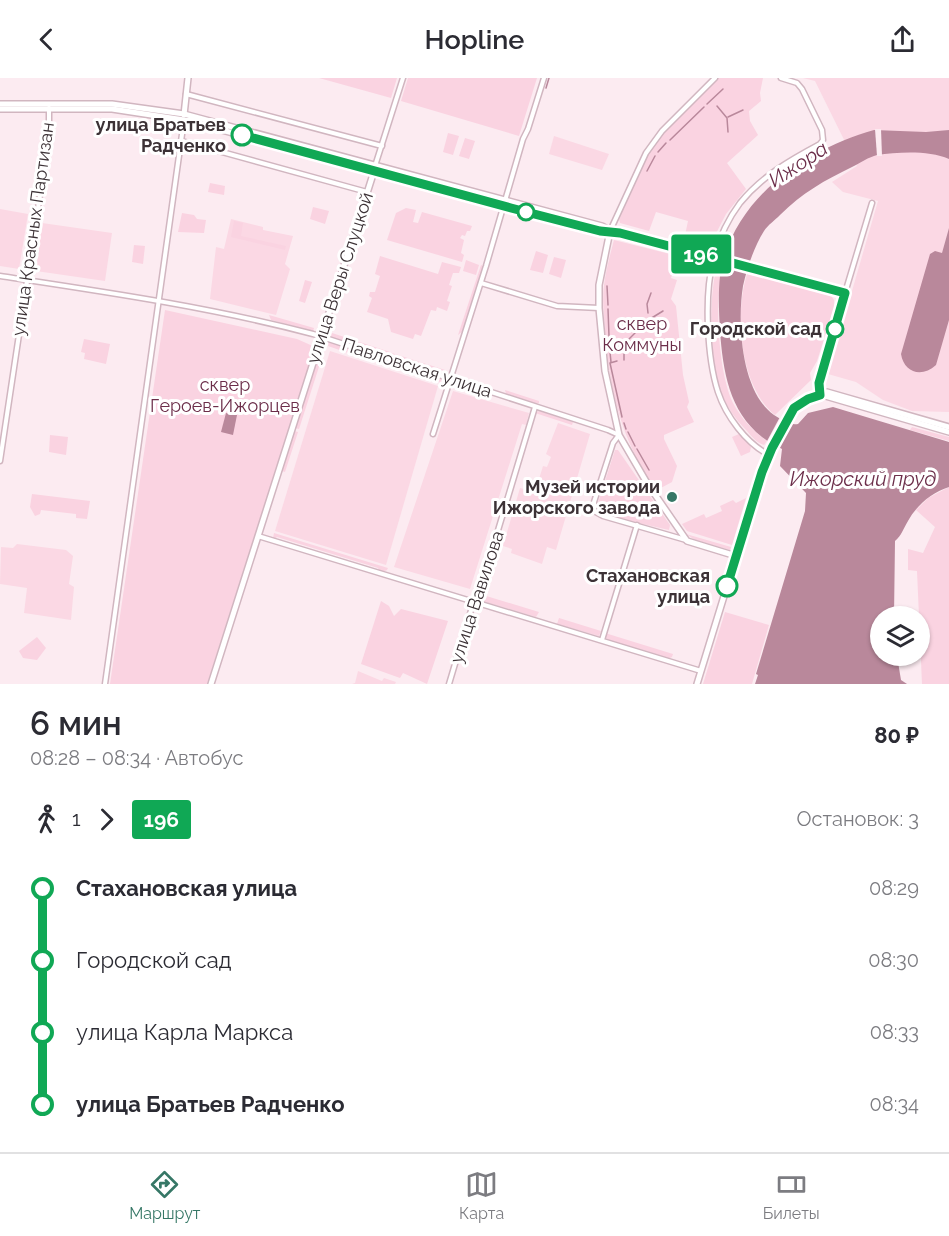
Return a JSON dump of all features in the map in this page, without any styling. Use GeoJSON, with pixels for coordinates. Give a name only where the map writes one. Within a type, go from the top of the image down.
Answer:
{"type":"FeatureCollection","features":[{"type":"Feature","properties":{"kind":"main road"},"geometry":{"type":"LineString","coordinates":[[184,117],[188,78]]}},
{"type":"Feature","properties":{"kind":"main road"},"geometry":{"type":"LineString","coordinates":[[0,104],[49,106]]}},
{"type":"Feature","properties":{"kind":"main road"},"geometry":{"type":"LineString","coordinates":[[0,109],[112,104],[184,117],[505,203],[602,226],[610,231],[845,293],[819,383],[820,395]]}},
{"type":"Feature","properties":{"kind":"main road","name":"улица Веры Слуцкой"},"geometry":{"type":"LineString","coordinates":[[211,684],[375,169]]}},
{"type":"Feature","properties":{"kind":"main road"},"geometry":{"type":"LineString","coordinates":[[610,231],[599,285],[599,308],[605,371],[619,435],[647,483],[687,541],[736,556]]}},
{"type":"Feature","properties":{"kind":"main road"},"geometry":{"type":"LineString","coordinates":[[697,684],[769,455],[788,417],[802,402],[832,392],[899,414],[949,427]]}},
{"type":"Feature","properties":{"kind":"main road"},"geometry":{"type":"LineString","coordinates":[[820,395],[949,432]]}},
{"type":"Feature","properties":{"kind":"street","name":"улица Веры Слуцкой"},"geometry":{"type":"LineString","coordinates":[[375,169],[403,78]]}},
{"type":"Feature","properties":{"kind":"street"},"geometry":{"type":"LineString","coordinates":[[433,434],[481,283],[523,139],[544,78]]}},
{"type":"Feature","properties":{"kind":"street"},"geometry":{"type":"LineString","coordinates":[[610,231],[646,153],[662,131],[715,78]]}},
{"type":"Feature","properties":{"kind":"street"},"geometry":{"type":"LineString","coordinates":[[769,455],[759,449],[735,423],[718,394],[712,363],[708,307],[714,258],[732,217],[752,190],[781,165],[820,144],[823,140],[822,130],[800,86],[781,78]]}},
{"type":"Feature","properties":{"kind":"street"},"geometry":{"type":"LineString","coordinates":[[186,94],[382,146]]}},
{"type":"Feature","properties":{"kind":"street","name":"улица Красных Партизан"},"geometry":{"type":"LineString","coordinates":[[0,461],[49,135],[49,106]]}},
{"type":"Feature","properties":{"kind":"street"},"geometry":{"type":"LineString","coordinates":[[105,684],[184,117]]}},
{"type":"Feature","properties":{"kind":"street"},"geometry":{"type":"LineString","coordinates":[[182,141],[367,192]]}},
{"type":"Feature","properties":{"kind":"street"},"geometry":{"type":"LineString","coordinates":[[845,293],[872,203]]}},
{"type":"Feature","properties":{"kind":"street","name":"Павловская улица"},"geometry":{"type":"LineString","coordinates":[[0,276],[160,300],[247,317],[321,337],[619,435]]}},
{"type":"Feature","properties":{"kind":"street"},"geometry":{"type":"LineString","coordinates":[[481,283],[557,306],[599,308]]}},
{"type":"Feature","properties":{"kind":"street","name":"улица Вавилова"},"geometry":{"type":"LineString","coordinates":[[449,684],[478,597],[535,407]]}},
{"type":"Feature","properties":{"kind":"street"},"geometry":{"type":"LineString","coordinates":[[619,435],[612,447],[594,502],[594,511],[687,541]]}},
{"type":"Feature","properties":{"kind":"street"},"geometry":{"type":"LineString","coordinates":[[602,640],[637,525]]}},
{"type":"Feature","properties":{"kind":"street"},"geometry":{"type":"LineString","coordinates":[[258,536],[701,671]]}},
{"type":"Feature","properties":{"kind":"shaded area"},"geometry":{"type":"Polygon","coordinates":[[[803,78],[949,78],[949,412],[912,411],[883,400],[856,382],[828,374],[878,201],[843,192],[832,182],[857,166],[815,81],[803,78]]]}},
{"type":"Feature","properties":{"kind":"shaded area"},"geometry":{"type":"Polygon","coordinates":[[[554,136],[609,154],[602,170],[549,154],[554,136]]]}},
{"type":"Feature","properties":{"kind":"shaded area"},"geometry":{"type":"Polygon","coordinates":[[[0,209],[28,214],[19,269],[0,266],[0,209]]]}},
{"type":"Feature","properties":{"kind":"shaded area"},"geometry":{"type":"Polygon","coordinates":[[[231,219],[263,227],[263,230],[293,236],[285,264],[290,269],[276,315],[210,299],[216,247],[224,249],[231,219]]]}},
{"type":"Feature","properties":{"kind":"shaded area"},"geometry":{"type":"Polygon","coordinates":[[[42,223],[112,233],[105,281],[36,271],[42,223]]]}},
{"type":"Feature","properties":{"kind":"shaded area"},"geometry":{"type":"Polygon","coordinates":[[[330,351],[438,386],[386,565],[275,531],[330,351]]]}},
{"type":"Feature","properties":{"kind":"shaded area"},"geometry":{"type":"Polygon","coordinates":[[[453,391],[529,413],[526,425],[522,424],[470,589],[394,567],[453,391]]]}},
{"type":"Feature","properties":{"kind":"shaded area"},"geometry":{"type":"Polygon","coordinates":[[[558,423],[590,434],[556,550],[547,547],[542,564],[511,553],[512,549],[503,546],[520,488],[535,492],[543,466],[547,467],[551,457],[546,454],[558,423]]]}},
{"type":"Feature","properties":{"kind":"shaded area"},"geometry":{"type":"Polygon","coordinates":[[[17,544],[66,550],[73,556],[69,584],[74,587],[71,620],[24,613],[27,588],[0,584],[1,547],[13,548],[17,544]]]}},
{"type":"Feature","properties":{"kind":"shaded area"},"geometry":{"type":"Polygon","coordinates":[[[358,671],[382,681],[384,678],[396,682],[395,684],[352,684],[355,683],[358,671]]]}},
{"type":"Feature","properties":{"kind":"green space"},"geometry":{"type":"Polygon","coordinates":[[[319,78],[397,78],[391,98],[319,78]]]}},
{"type":"Feature","properties":{"kind":"green space"},"geometry":{"type":"Polygon","coordinates":[[[408,78],[537,78],[519,136],[401,101],[408,78]]]}},
{"type":"Feature","properties":{"kind":"green space"},"geometry":{"type":"Polygon","coordinates":[[[718,78],[763,78],[761,101],[749,111],[750,121],[758,135],[727,163],[746,189],[726,214],[709,247],[684,240],[688,221],[656,212],[649,231],[620,223],[619,219],[627,198],[650,151],[661,136],[718,78]]]}},
{"type":"Feature","properties":{"kind":"green space"},"geometry":{"type":"Polygon","coordinates":[[[448,133],[459,136],[453,155],[443,152],[448,133]]]}},
{"type":"Feature","properties":{"kind":"green space"},"geometry":{"type":"Polygon","coordinates":[[[465,138],[475,141],[469,159],[459,156],[465,138]]]}},
{"type":"Feature","properties":{"kind":"green space"},"geometry":{"type":"Polygon","coordinates":[[[210,183],[225,186],[224,195],[208,192],[210,183]]]}},
{"type":"Feature","properties":{"kind":"green space"},"geometry":{"type":"Polygon","coordinates":[[[313,207],[329,211],[325,224],[310,219],[313,207]]]}},
{"type":"Feature","properties":{"kind":"green space"},"geometry":{"type":"Polygon","coordinates":[[[406,208],[416,210],[413,222],[418,223],[422,212],[472,226],[465,236],[462,235],[460,238],[464,240],[461,253],[464,255],[462,262],[387,240],[396,213],[406,208]]]}},
{"type":"Feature","properties":{"kind":"green space"},"geometry":{"type":"Polygon","coordinates":[[[182,213],[206,220],[204,233],[178,232],[182,213]]]}},
{"type":"Feature","properties":{"kind":"green space"},"geometry":{"type":"Polygon","coordinates":[[[234,221],[243,223],[241,236],[286,246],[285,250],[231,237],[234,221]]]}},
{"type":"Feature","properties":{"kind":"green space","name":"сквер Коммуны"},"geometry":{"type":"Polygon","coordinates":[[[614,240],[678,256],[671,278],[677,280],[671,299],[676,306],[683,375],[689,402],[687,407],[694,422],[664,435],[677,466],[672,482],[657,490],[645,473],[626,435],[610,373],[603,296],[614,240]]]}},
{"type":"Feature","properties":{"kind":"green space"},"geometry":{"type":"Polygon","coordinates":[[[134,245],[145,246],[143,264],[132,262],[134,245]]]}},
{"type":"Feature","properties":{"kind":"green space"},"geometry":{"type":"Polygon","coordinates":[[[536,251],[548,255],[543,273],[530,270],[536,251]]]}},
{"type":"Feature","properties":{"kind":"green space"},"geometry":{"type":"Polygon","coordinates":[[[380,256],[438,274],[442,262],[461,267],[459,273],[453,273],[449,285],[452,286],[447,301],[450,302],[447,311],[437,307],[436,311],[431,310],[421,336],[415,334],[413,339],[391,332],[388,319],[367,312],[372,298],[369,296],[370,292],[375,292],[380,276],[375,274],[380,256]]]}},
{"type":"Feature","properties":{"kind":"green space"},"geometry":{"type":"Polygon","coordinates":[[[554,257],[566,260],[561,278],[549,274],[554,257]]]}},
{"type":"Feature","properties":{"kind":"green space"},"geometry":{"type":"Polygon","coordinates":[[[466,260],[479,265],[476,275],[463,271],[466,260]]]}},
{"type":"Feature","properties":{"kind":"green space"},"geometry":{"type":"Polygon","coordinates":[[[481,265],[483,266],[463,331],[458,335],[481,265]]]}},
{"type":"Feature","properties":{"kind":"green space"},"geometry":{"type":"Polygon","coordinates":[[[723,265],[719,296],[719,335],[728,390],[740,414],[767,441],[764,445],[753,438],[732,413],[717,379],[711,312],[714,280],[717,266],[723,265]]]}},
{"type":"Feature","properties":{"kind":"green space","name":"Городской сад"},"geometry":{"type":"Polygon","coordinates":[[[747,274],[755,276],[757,274],[830,294],[834,300],[834,308],[817,361],[810,373],[811,380],[775,415],[763,403],[754,387],[743,349],[741,309],[747,274]]]}},
{"type":"Feature","properties":{"kind":"green space"},"geometry":{"type":"Polygon","coordinates":[[[305,280],[312,282],[305,303],[299,301],[305,280]]]}},
{"type":"Feature","properties":{"kind":"green space","name":"сквер Героев-Ижорцев"},"geometry":{"type":"Polygon","coordinates":[[[165,310],[297,339],[315,347],[207,684],[110,684],[165,310]]]}},
{"type":"Feature","properties":{"kind":"green space"},"geometry":{"type":"Polygon","coordinates":[[[269,315],[314,328],[313,331],[271,320],[269,315]]]}},
{"type":"Feature","properties":{"kind":"green space"},"geometry":{"type":"Polygon","coordinates":[[[332,333],[390,352],[387,355],[331,337],[332,333]]]}},
{"type":"Feature","properties":{"kind":"green space"},"geometry":{"type":"Polygon","coordinates":[[[84,339],[110,344],[106,364],[84,359],[85,353],[81,352],[84,339]]]}},
{"type":"Feature","properties":{"kind":"green space"},"geometry":{"type":"Polygon","coordinates":[[[329,342],[377,358],[377,363],[328,346],[329,342]]]}},
{"type":"Feature","properties":{"kind":"green space"},"geometry":{"type":"Polygon","coordinates":[[[321,347],[325,348],[299,429],[295,428],[321,347]]]}},
{"type":"Feature","properties":{"kind":"green space"},"geometry":{"type":"Polygon","coordinates":[[[392,353],[445,370],[444,374],[392,357],[392,353]]]}},
{"type":"Feature","properties":{"kind":"green space"},"geometry":{"type":"Polygon","coordinates":[[[383,359],[442,379],[440,382],[379,363],[383,359]]]}},
{"type":"Feature","properties":{"kind":"green space"},"geometry":{"type":"Polygon","coordinates":[[[505,390],[539,401],[539,403],[506,394],[505,390]]]}},
{"type":"Feature","properties":{"kind":"green space"},"geometry":{"type":"Polygon","coordinates":[[[539,411],[573,422],[572,425],[535,413],[539,411]]]}},
{"type":"Feature","properties":{"kind":"green space"},"geometry":{"type":"Polygon","coordinates":[[[912,427],[949,437],[949,441],[910,430],[912,427]]]}},
{"type":"Feature","properties":{"kind":"green space"},"geometry":{"type":"Polygon","coordinates":[[[294,431],[298,432],[285,472],[282,471],[294,431]]]}},
{"type":"Feature","properties":{"kind":"green space"},"geometry":{"type":"Polygon","coordinates":[[[739,434],[751,447],[750,452],[741,456],[732,437],[739,434]]]}},
{"type":"Feature","properties":{"kind":"green space"},"geometry":{"type":"Polygon","coordinates":[[[50,435],[68,437],[66,455],[49,452],[50,435]]]}},
{"type":"Feature","properties":{"kind":"green space"},"geometry":{"type":"Polygon","coordinates":[[[615,450],[618,450],[670,525],[669,530],[598,511],[597,506],[615,450]]]}},
{"type":"Feature","properties":{"kind":"green space"},"geometry":{"type":"Polygon","coordinates":[[[949,487],[949,684],[922,684],[921,666],[930,666],[930,606],[919,606],[917,571],[908,570],[908,549],[923,553],[935,527],[916,510],[928,498],[949,487]]]}},
{"type":"Feature","properties":{"kind":"green space"},"geometry":{"type":"Polygon","coordinates":[[[32,494],[90,501],[87,519],[76,518],[76,514],[41,510],[40,514],[35,516],[30,507],[32,494]]]}},
{"type":"Feature","properties":{"kind":"green space"},"geometry":{"type":"Polygon","coordinates":[[[746,498],[732,545],[687,531],[682,524],[704,514],[706,518],[722,511],[720,506],[733,500],[736,503],[746,498]]]}},
{"type":"Feature","properties":{"kind":"green space"},"geometry":{"type":"Polygon","coordinates":[[[274,533],[388,568],[383,572],[379,571],[378,568],[277,537],[275,539],[273,538],[274,533]]]}},
{"type":"Feature","properties":{"kind":"green space"},"geometry":{"type":"Polygon","coordinates":[[[686,534],[731,547],[730,550],[695,540],[686,534]]]}},
{"type":"Feature","properties":{"kind":"green space"},"geometry":{"type":"Polygon","coordinates":[[[483,595],[539,612],[536,617],[482,601],[483,595]]]}},
{"type":"Feature","properties":{"kind":"green space"},"geometry":{"type":"Polygon","coordinates":[[[381,601],[389,606],[394,616],[401,609],[448,621],[427,684],[403,673],[400,678],[361,664],[381,601]]]}},
{"type":"Feature","properties":{"kind":"green space"},"geometry":{"type":"Polygon","coordinates":[[[725,612],[769,625],[752,684],[703,684],[725,612]]]}},
{"type":"Feature","properties":{"kind":"green space"},"geometry":{"type":"Polygon","coordinates":[[[559,618],[601,631],[599,636],[557,624],[559,618]]]}},
{"type":"Feature","properties":{"kind":"green space"},"geometry":{"type":"Polygon","coordinates":[[[605,633],[673,654],[672,657],[668,659],[607,641],[605,633]]]}},
{"type":"Feature","properties":{"kind":"green space"},"geometry":{"type":"Polygon","coordinates":[[[37,637],[46,648],[37,660],[23,658],[19,651],[37,637]]]}},
{"type":"Feature","properties":{"kind":"water","name":"Ижорский пруд"},"geometry":{"type":"Polygon","coordinates":[[[874,130],[926,132],[949,130],[949,159],[923,153],[877,155],[823,182],[805,194],[764,231],[751,258],[741,301],[741,337],[748,374],[763,404],[774,415],[786,422],[798,424],[808,413],[833,407],[949,442],[949,487],[937,492],[920,505],[895,541],[894,606],[870,606],[870,666],[899,666],[901,680],[907,684],[755,684],[758,675],[756,674],[805,511],[806,493],[780,466],[782,449],[764,439],[751,427],[735,403],[726,375],[721,346],[720,276],[727,248],[739,224],[756,201],[775,182],[798,165],[822,150],[874,130]]]}},
{"type":"Feature","properties":{"kind":"water"},"geometry":{"type":"Polygon","coordinates":[[[949,228],[949,320],[936,365],[925,371],[914,372],[906,366],[901,354],[930,254],[935,251],[942,253],[949,228]]]}},
{"type":"Feature","properties":{"kind":"water"},"geometry":{"type":"Polygon","coordinates":[[[226,413],[237,415],[233,435],[221,432],[226,413]]]}},
{"type":"Feature","properties":{"kind":"pier"},"geometry":{"type":"Polygon","coordinates":[[[875,129],[881,129],[882,156],[877,156],[875,129]]]}},
{"type":"Feature","properties":{"kind":"pier"},"geometry":{"type":"Polygon","coordinates":[[[781,415],[793,422],[778,450],[766,443],[781,415]]]}},
{"type":"Feature","properties":{"kind":"waterway"},"geometry":{"type":"LineString","coordinates":[[546,88],[549,78]]}},
{"type":"Feature","properties":{"kind":"waterway"},"geometry":{"type":"LineString","coordinates":[[707,104],[723,89]]}},
{"type":"Feature","properties":{"kind":"waterway"},"geometry":{"type":"LineString","coordinates":[[717,106],[727,118],[728,132]]}},
{"type":"Feature","properties":{"kind":"waterway"},"geometry":{"type":"LineString","coordinates":[[670,140],[704,107]]}},
{"type":"Feature","properties":{"kind":"waterway"},"geometry":{"type":"LineString","coordinates":[[728,117],[743,110]]}},
{"type":"Feature","properties":{"kind":"waterway"},"geometry":{"type":"LineString","coordinates":[[658,152],[666,143]]}},
{"type":"Feature","properties":{"kind":"waterway"},"geometry":{"type":"LineString","coordinates":[[647,171],[655,156]]}},
{"type":"Feature","properties":{"kind":"waterway"},"geometry":{"type":"LineString","coordinates":[[607,286],[608,305]]}},
{"type":"Feature","properties":{"kind":"waterway"},"geometry":{"type":"LineString","coordinates":[[648,313],[647,304],[651,293]]}},
{"type":"Feature","properties":{"kind":"waterway"},"geometry":{"type":"LineString","coordinates":[[608,309],[609,336]]}},
{"type":"Feature","properties":{"kind":"waterway"},"geometry":{"type":"LineString","coordinates":[[650,319],[663,311]]}},
{"type":"Feature","properties":{"kind":"waterway"},"geometry":{"type":"LineString","coordinates":[[625,343],[647,321]]}},
{"type":"Feature","properties":{"kind":"waterway"},"geometry":{"type":"LineString","coordinates":[[609,342],[611,362]]}},
{"type":"Feature","properties":{"kind":"waterway"},"geometry":{"type":"LineString","coordinates":[[624,349],[624,360]]}},
{"type":"Feature","properties":{"kind":"waterway"},"geometry":{"type":"LineString","coordinates":[[617,361],[610,363],[622,417]]}},
{"type":"Feature","properties":{"kind":"waterway"},"geometry":{"type":"LineString","coordinates":[[624,423],[626,429]]}},
{"type":"Feature","properties":{"kind":"waterway"},"geometry":{"type":"LineString","coordinates":[[628,432],[635,446]]}},
{"type":"Feature","properties":{"kind":"waterway"},"geometry":{"type":"LineString","coordinates":[[637,449],[649,470]]}},
{"type":"Feature","properties":{"kind":"bus line","name":"196"},"geometry":{"type":"LineString","coordinates":[[242,135],[511,208],[600,231],[620,233],[845,293],[819,383],[820,395],[794,408],[772,448],[762,472],[727,586]]}},
{"type":"Feature","properties":{"kind":"place","name":"улица Братьев Радченко"},"geometry":{"type":"Point","coordinates":[242,135]}},
{"type":"Feature","properties":{"kind":"place","name":"Городской сад"},"geometry":{"type":"Point","coordinates":[835,329]}},
{"type":"Feature","properties":{"kind":"place","name":"Музей истории Ижорского завода"},"geometry":{"type":"Point","coordinates":[672,497]}},
{"type":"Feature","properties":{"kind":"place","name":"Стахановская улица"},"geometry":{"type":"Point","coordinates":[727,586]}},
{"type":"Feature","properties":{"kind":"water label","name":"Ижора"},"geometry":{"type":"Point","coordinates":[798,164]}}]}
